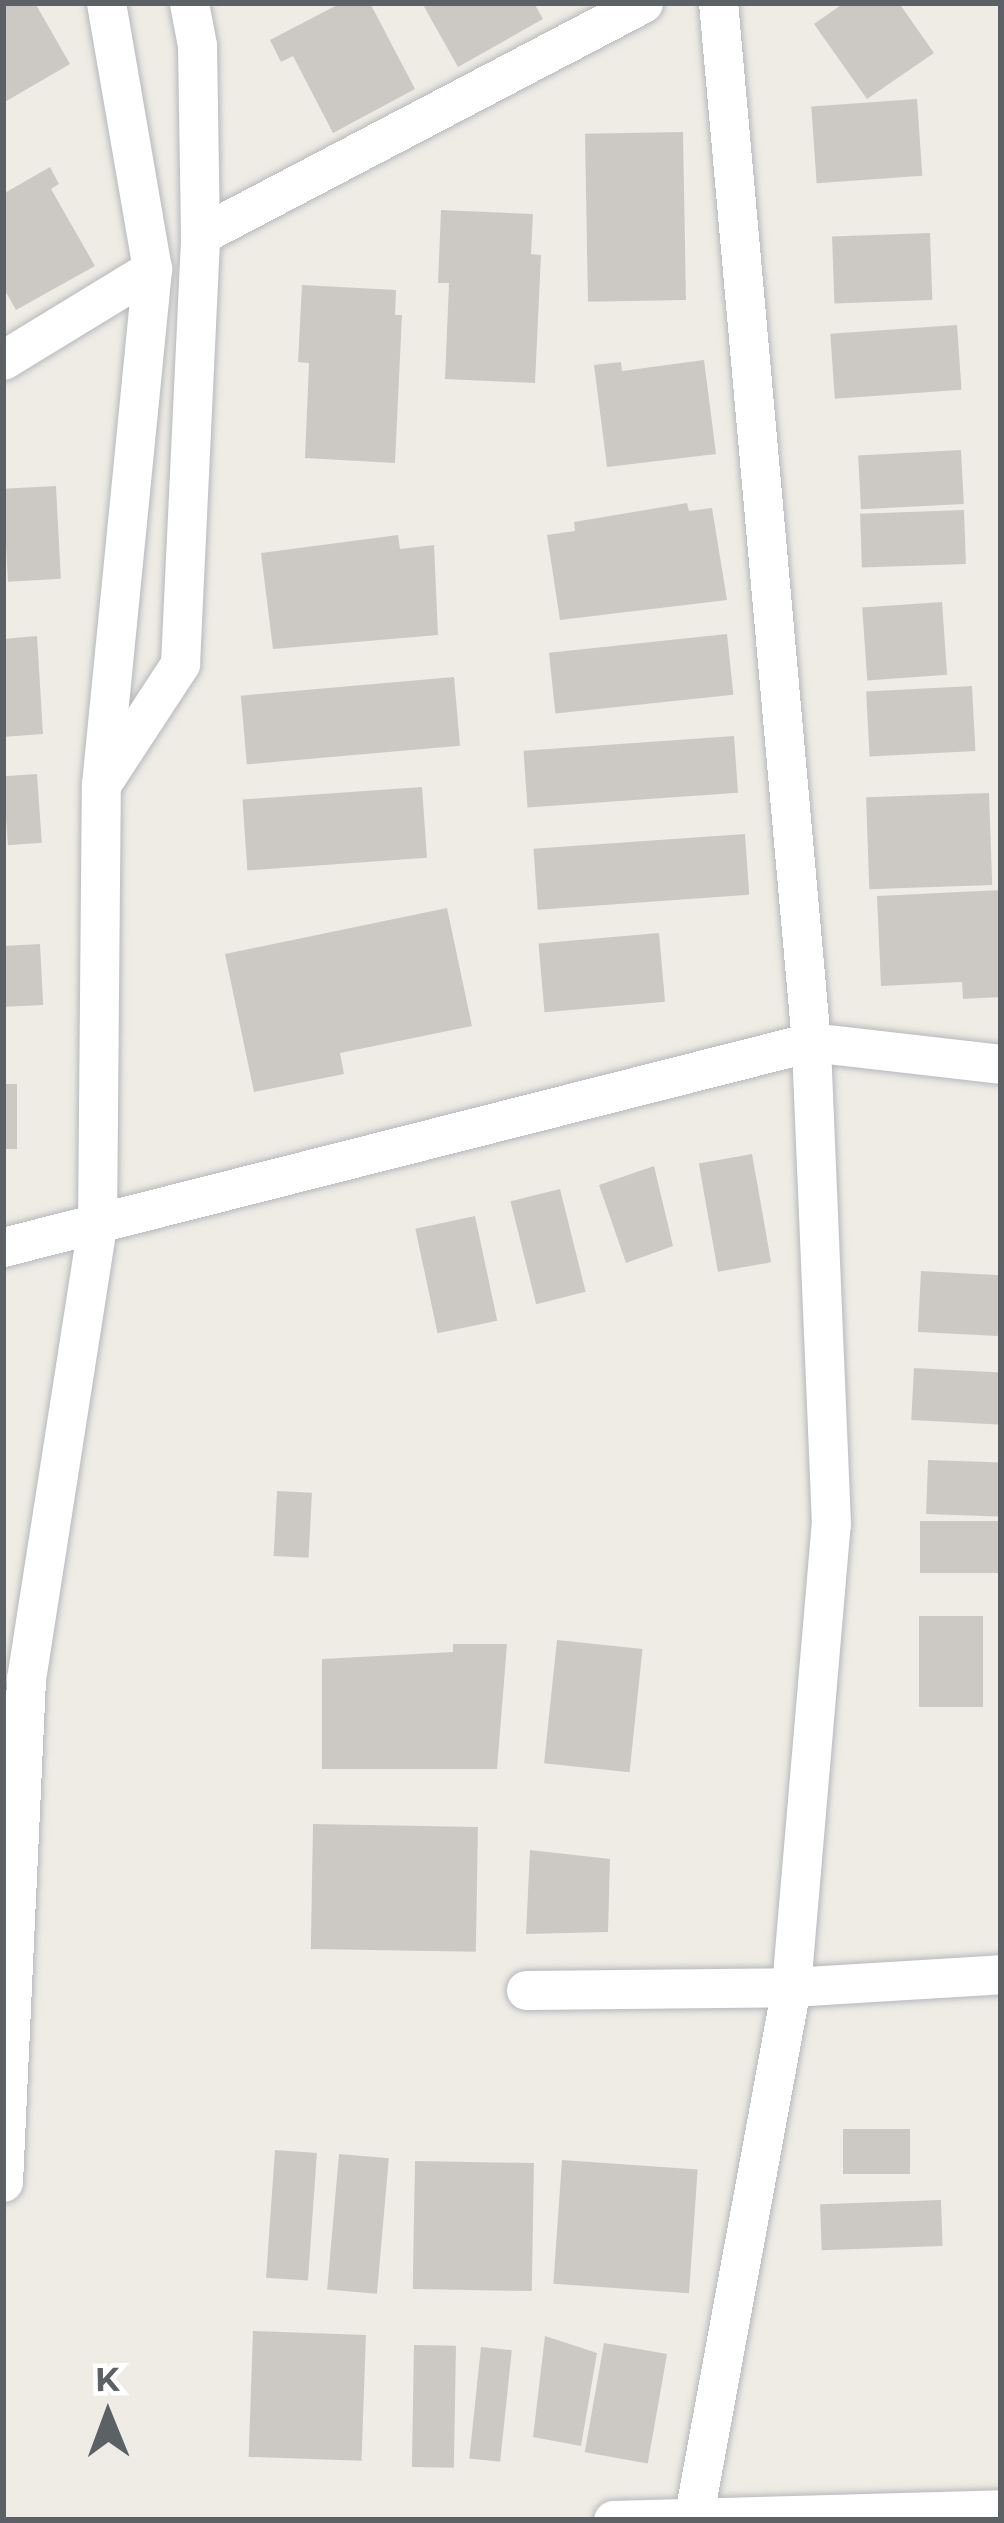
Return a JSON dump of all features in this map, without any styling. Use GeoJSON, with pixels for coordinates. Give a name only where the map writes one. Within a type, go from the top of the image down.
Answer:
{"type":"FeatureCollection","features":[{"type":"Feature","properties":{"kind":"street"},"geometry":{"type":"LineString","coordinates":[[3,2182],[14,1696],[97,1225],[101,784],[152,269],[106,3]]}},
{"type":"Feature","properties":{"kind":"street"},"geometry":{"type":"LineString","coordinates":[[101,784],[180,664],[200,235],[197,45],[189,3]]}},
{"type":"Feature","properties":{"kind":"street"},"geometry":{"type":"LineString","coordinates":[[200,235],[643,3]]}},
{"type":"Feature","properties":{"kind":"street"},"geometry":{"type":"LineString","coordinates":[[693,2516],[791,1987],[831,1524],[811,1042],[718,3]]}},
{"type":"Feature","properties":{"kind":"street"},"geometry":{"type":"LineString","coordinates":[[3,360],[152,269]]}},
{"type":"Feature","properties":{"kind":"street"},"geometry":{"type":"LineString","coordinates":[[3,1247],[811,1042],[1001,1064]]}},
{"type":"Feature","properties":{"kind":"street"},"geometry":{"type":"LineString","coordinates":[[526,1990],[791,1987],[1001,1974]]}},
{"type":"Feature","properties":{"kind":"street"},"geometry":{"type":"LineString","coordinates":[[614,2520],[1001,2509]]}},
{"type":"Feature","properties":{"kind":"building"},"geometry":{"type":"Polygon","coordinates":[[[3,3],[35,3],[70,64],[3,103],[3,3]]]}},
{"type":"Feature","properties":{"kind":"building"},"geometry":{"type":"Polygon","coordinates":[[[341,3],[370,3],[415,89],[333,133],[293,56],[281,62],[270,40],[341,3]]]}},
{"type":"Feature","properties":{"kind":"building"},"geometry":{"type":"Polygon","coordinates":[[[422,3],[534,3],[543,19],[458,67],[422,3]]]}},
{"type":"Feature","properties":{"kind":"building"},"geometry":{"type":"Polygon","coordinates":[[[844,3],[899,3],[934,53],[867,99],[814,24],[844,3]]]}},
{"type":"Feature","properties":{"kind":"building"},"geometry":{"type":"Polygon","coordinates":[[[917,99],[922,176],[817,183],[811,106],[917,99]]]}},
{"type":"Feature","properties":{"kind":"building"},"geometry":{"type":"Polygon","coordinates":[[[683,132],[686,300],[588,302],[585,134],[683,132]]]}},
{"type":"Feature","properties":{"kind":"building"},"geometry":{"type":"Polygon","coordinates":[[[50,167],[59,184],[51,189],[95,266],[16,310],[3,287],[3,194],[50,167]]]}},
{"type":"Feature","properties":{"kind":"building"},"geometry":{"type":"Polygon","coordinates":[[[441,210],[533,214],[531,254],[541,255],[535,383],[445,379],[449,283],[438,283],[441,210]]]}},
{"type":"Feature","properties":{"kind":"building"},"geometry":{"type":"Polygon","coordinates":[[[930,233],[932,300],[834,303],[832,236],[930,233]]]}},
{"type":"Feature","properties":{"kind":"building"},"geometry":{"type":"Polygon","coordinates":[[[302,285],[396,290],[395,315],[402,315],[395,463],[305,458],[309,363],[298,362],[302,285]]]}},
{"type":"Feature","properties":{"kind":"building"},"geometry":{"type":"Polygon","coordinates":[[[957,325],[962,390],[835,399],[830,334],[957,325]]]}},
{"type":"Feature","properties":{"kind":"building"},"geometry":{"type":"Polygon","coordinates":[[[704,360],[716,454],[607,467],[594,365],[621,362],[622,371],[704,360]]]}},
{"type":"Feature","properties":{"kind":"building"},"geometry":{"type":"Polygon","coordinates":[[[961,450],[964,504],[861,509],[858,455],[961,450]]]}},
{"type":"Feature","properties":{"kind":"building"},"geometry":{"type":"Polygon","coordinates":[[[56,486],[61,579],[8,582],[3,489],[56,486]]]}},
{"type":"Feature","properties":{"kind":"building"},"geometry":{"type":"Polygon","coordinates":[[[687,503],[689,511],[712,508],[727,600],[560,620],[547,535],[575,531],[574,522],[687,503]]]}},
{"type":"Feature","properties":{"kind":"building"},"geometry":{"type":"Polygon","coordinates":[[[964,510],[966,564],[862,568],[860,514],[964,510]]]}},
{"type":"Feature","properties":{"kind":"building"},"geometry":{"type":"Polygon","coordinates":[[[398,535],[400,549],[434,545],[438,635],[273,649],[261,553],[398,535]]]}},
{"type":"Feature","properties":{"kind":"building"},"geometry":{"type":"Polygon","coordinates":[[[942,602],[947,675],[867,680],[862,608],[942,602]]]}},
{"type":"Feature","properties":{"kind":"building"},"geometry":{"type":"Polygon","coordinates":[[[727,634],[733,695],[555,713],[549,653],[727,634]]]}},
{"type":"Feature","properties":{"kind":"building"},"geometry":{"type":"Polygon","coordinates":[[[37,636],[43,734],[3,737],[3,639],[37,636]]]}},
{"type":"Feature","properties":{"kind":"building"},"geometry":{"type":"Polygon","coordinates":[[[454,677],[460,746],[247,764],[241,696],[454,677]]]}},
{"type":"Feature","properties":{"kind":"building"},"geometry":{"type":"Polygon","coordinates":[[[972,686],[975,751],[870,756],[866,692],[972,686]]]}},
{"type":"Feature","properties":{"kind":"building"},"geometry":{"type":"Polygon","coordinates":[[[734,736],[738,793],[527,808],[524,751],[734,736]]]}},
{"type":"Feature","properties":{"kind":"building"},"geometry":{"type":"Polygon","coordinates":[[[37,774],[42,843],[8,845],[3,776],[37,774]]]}},
{"type":"Feature","properties":{"kind":"building"},"geometry":{"type":"Polygon","coordinates":[[[422,787],[427,858],[247,870],[242,800],[422,787]]]}},
{"type":"Feature","properties":{"kind":"building"},"geometry":{"type":"Polygon","coordinates":[[[989,793],[992,885],[869,889],[866,797],[989,793]]]}},
{"type":"Feature","properties":{"kind":"building"},"geometry":{"type":"Polygon","coordinates":[[[745,834],[749,895],[538,910],[534,849],[745,834]]]}},
{"type":"Feature","properties":{"kind":"building"},"geometry":{"type":"Polygon","coordinates":[[[1001,890],[1001,997],[963,999],[962,982],[881,986],[877,896],[1001,890]]]}},
{"type":"Feature","properties":{"kind":"building"},"geometry":{"type":"Polygon","coordinates":[[[447,908],[472,1026],[340,1053],[344,1074],[254,1092],[225,954],[447,908]]]}},
{"type":"Feature","properties":{"kind":"building"},"geometry":{"type":"Polygon","coordinates":[[[659,933],[665,1002],[544,1012],[538,944],[659,933]]]}},
{"type":"Feature","properties":{"kind":"building"},"geometry":{"type":"Polygon","coordinates":[[[40,944],[43,1005],[6,1007],[3,946],[40,944]]]}},
{"type":"Feature","properties":{"kind":"building"},"geometry":{"type":"Polygon","coordinates":[[[3,1084],[17,1084],[17,1149],[3,1149],[3,1084]]]}},
{"type":"Feature","properties":{"kind":"building"},"geometry":{"type":"Polygon","coordinates":[[[752,1154],[771,1262],[718,1272],[699,1163],[752,1154]]]}},
{"type":"Feature","properties":{"kind":"building"},"geometry":{"type":"Polygon","coordinates":[[[654,1166],[673,1246],[626,1263],[599,1185],[654,1166]]]}},
{"type":"Feature","properties":{"kind":"building"},"geometry":{"type":"Polygon","coordinates":[[[560,1189],[586,1292],[536,1304],[511,1201],[560,1189]]]}},
{"type":"Feature","properties":{"kind":"building"},"geometry":{"type":"Polygon","coordinates":[[[475,1216],[497,1321],[438,1333],[415,1229],[475,1216]]]}},
{"type":"Feature","properties":{"kind":"building"},"geometry":{"type":"Polygon","coordinates":[[[921,1271],[1001,1275],[998,1336],[918,1332],[921,1271]]]}},
{"type":"Feature","properties":{"kind":"building"},"geometry":{"type":"Polygon","coordinates":[[[914,1368],[1001,1373],[998,1424],[911,1420],[914,1368]]]}},
{"type":"Feature","properties":{"kind":"building"},"geometry":{"type":"Polygon","coordinates":[[[928,1460],[1001,1463],[999,1517],[926,1514],[928,1460]]]}},
{"type":"Feature","properties":{"kind":"building"},"geometry":{"type":"Polygon","coordinates":[[[277,1491],[312,1493],[309,1558],[274,1556],[277,1491]]]}},
{"type":"Feature","properties":{"kind":"building"},"geometry":{"type":"Polygon","coordinates":[[[920,1521],[1001,1521],[1001,1573],[920,1573],[920,1521]]]}},
{"type":"Feature","properties":{"kind":"building"},"geometry":{"type":"Polygon","coordinates":[[[919,1616],[983,1616],[983,1707],[919,1707],[919,1616]]]}},
{"type":"Feature","properties":{"kind":"building"},"geometry":{"type":"Polygon","coordinates":[[[557,1640],[643,1649],[630,1772],[544,1763],[557,1640]]]}},
{"type":"Feature","properties":{"kind":"building"},"geometry":{"type":"Polygon","coordinates":[[[453,1644],[507,1644],[497,1769],[322,1769],[322,1659],[453,1652],[453,1644]]]}},
{"type":"Feature","properties":{"kind":"building"},"geometry":{"type":"Polygon","coordinates":[[[313,1824],[478,1827],[476,1952],[311,1949],[313,1824]]]}},
{"type":"Feature","properties":{"kind":"building"},"geometry":{"type":"Polygon","coordinates":[[[530,1850],[610,1859],[608,1932],[526,1934],[530,1850]]]}},
{"type":"Feature","properties":{"kind":"building"},"geometry":{"type":"Polygon","coordinates":[[[843,2129],[910,2129],[910,2174],[843,2174],[843,2129]]]}},
{"type":"Feature","properties":{"kind":"building"},"geometry":{"type":"Polygon","coordinates":[[[275,2150],[317,2153],[308,2281],[266,2278],[275,2150]]]}},
{"type":"Feature","properties":{"kind":"building"},"geometry":{"type":"Polygon","coordinates":[[[339,2154],[389,2158],[377,2294],[327,2289],[339,2154]]]}},
{"type":"Feature","properties":{"kind":"building"},"geometry":{"type":"Polygon","coordinates":[[[562,2160],[698,2169],[689,2293],[553,2284],[562,2160]]]}},
{"type":"Feature","properties":{"kind":"building"},"geometry":{"type":"Polygon","coordinates":[[[415,2161],[534,2163],[532,2291],[413,2289],[415,2161]]]}},
{"type":"Feature","properties":{"kind":"building"},"geometry":{"type":"Polygon","coordinates":[[[941,2200],[943,2246],[822,2250],[820,2204],[941,2200]]]}},
{"type":"Feature","properties":{"kind":"building"},"geometry":{"type":"Polygon","coordinates":[[[253,2331],[366,2335],[362,2461],[249,2457],[253,2331]]]}},
{"type":"Feature","properties":{"kind":"building"},"geometry":{"type":"Polygon","coordinates":[[[545,2336],[597,2353],[581,2446],[533,2437],[545,2336]]]}},
{"type":"Feature","properties":{"kind":"building"},"geometry":{"type":"Polygon","coordinates":[[[604,2343],[667,2354],[648,2463],[585,2452],[604,2343]]]}},
{"type":"Feature","properties":{"kind":"building"},"geometry":{"type":"Polygon","coordinates":[[[414,2345],[456,2346],[454,2468],[412,2467],[414,2345]]]}},
{"type":"Feature","properties":{"kind":"building"},"geometry":{"type":"Polygon","coordinates":[[[481,2347],[512,2350],[500,2462],[469,2458],[481,2347]]]}}]}
